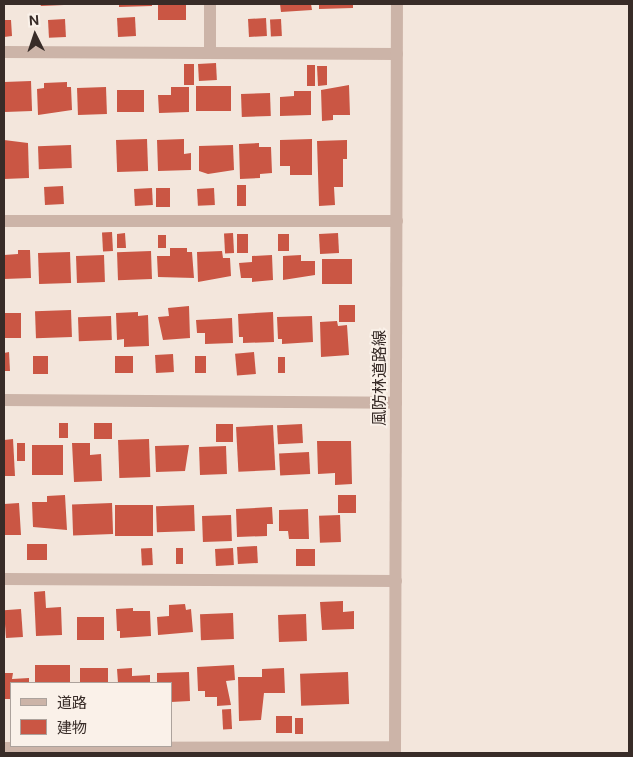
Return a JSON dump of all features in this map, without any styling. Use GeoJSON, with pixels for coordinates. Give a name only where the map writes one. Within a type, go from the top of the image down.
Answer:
{"type":"FeatureCollection","features":[{"type":"Feature","properties":{"kind":"street"},"geometry":{"type":"LineString","coordinates":[[210,4],[210,52]]}},
{"type":"Feature","properties":{"kind":"street","name":"風防林道路線"},"geometry":{"type":"LineString","coordinates":[[395,750],[397,4]]}},
{"type":"Feature","properties":{"kind":"street"},"geometry":{"type":"LineString","coordinates":[[4,52],[397,54]]}},
{"type":"Feature","properties":{"kind":"street"},"geometry":{"type":"LineString","coordinates":[[4,221],[397,221]]}},
{"type":"Feature","properties":{"kind":"street"},"geometry":{"type":"LineString","coordinates":[[4,400],[396,402]]}},
{"type":"Feature","properties":{"kind":"street"},"geometry":{"type":"LineString","coordinates":[[4,579],[396,582]]}},
{"type":"Feature","properties":{"kind":"street"},"geometry":{"type":"LineString","coordinates":[[4,748],[395,750]]}},
{"type":"Feature","properties":{"kind":"building"},"geometry":{"type":"Polygon","coordinates":[[[40,4],[64,4],[64,5],[41,6],[40,4]]]}},
{"type":"Feature","properties":{"kind":"building"},"geometry":{"type":"Polygon","coordinates":[[[119,4],[152,4],[152,6],[119,7],[119,4]]]}},
{"type":"Feature","properties":{"kind":"building"},"geometry":{"type":"Polygon","coordinates":[[[158,4],[186,4],[186,20],[158,20],[158,4]]]}},
{"type":"Feature","properties":{"kind":"building"},"geometry":{"type":"Polygon","coordinates":[[[280,4],[311,4],[312,10],[281,12],[280,4]]]}},
{"type":"Feature","properties":{"kind":"building"},"geometry":{"type":"Polygon","coordinates":[[[319,4],[353,4],[353,8],[319,9],[319,4]]]}},
{"type":"Feature","properties":{"kind":"building"},"geometry":{"type":"Polygon","coordinates":[[[135,17],[136,36],[118,37],[117,18],[135,17]]]}},
{"type":"Feature","properties":{"kind":"building"},"geometry":{"type":"Polygon","coordinates":[[[266,18],[267,36],[249,37],[248,19],[266,18]]]}},
{"type":"Feature","properties":{"kind":"building"},"geometry":{"type":"Polygon","coordinates":[[[65,19],[66,37],[49,38],[48,20],[65,19]]]}},
{"type":"Feature","properties":{"kind":"building"},"geometry":{"type":"Polygon","coordinates":[[[281,19],[282,36],[271,37],[270,20],[281,19]]]}},
{"type":"Feature","properties":{"kind":"building"},"geometry":{"type":"Polygon","coordinates":[[[4,20],[11,20],[12,36],[4,37],[4,20]]]}},
{"type":"Feature","properties":{"kind":"building"},"geometry":{"type":"Polygon","coordinates":[[[216,63],[217,80],[199,81],[198,64],[216,63]]]}},
{"type":"Feature","properties":{"kind":"building"},"geometry":{"type":"Polygon","coordinates":[[[184,64],[194,64],[194,85],[184,85],[184,64]]]}},
{"type":"Feature","properties":{"kind":"building"},"geometry":{"type":"Polygon","coordinates":[[[307,65],[315,65],[315,86],[307,86],[307,65]]]}},
{"type":"Feature","properties":{"kind":"building"},"geometry":{"type":"Polygon","coordinates":[[[317,66],[327,66],[327,85],[318,86],[317,66]]]}},
{"type":"Feature","properties":{"kind":"building"},"geometry":{"type":"Polygon","coordinates":[[[31,81],[32,111],[5,112],[4,82],[31,81]]]}},
{"type":"Feature","properties":{"kind":"building"},"geometry":{"type":"Polygon","coordinates":[[[67,82],[67,87],[71,87],[72,110],[38,115],[37,89],[44,88],[44,83],[67,82]]]}},
{"type":"Feature","properties":{"kind":"building"},"geometry":{"type":"Polygon","coordinates":[[[349,85],[350,115],[333,115],[333,120],[322,121],[321,90],[349,85]]]}},
{"type":"Feature","properties":{"kind":"building"},"geometry":{"type":"Polygon","coordinates":[[[196,86],[231,86],[231,111],[196,111],[196,86]]]}},
{"type":"Feature","properties":{"kind":"building"},"geometry":{"type":"Polygon","coordinates":[[[106,87],[107,114],[78,115],[77,88],[106,87]]]}},
{"type":"Feature","properties":{"kind":"building"},"geometry":{"type":"Polygon","coordinates":[[[171,87],[189,87],[189,112],[159,113],[158,95],[171,95],[171,87]]]}},
{"type":"Feature","properties":{"kind":"building"},"geometry":{"type":"Polygon","coordinates":[[[117,90],[144,90],[144,112],[117,112],[117,90]]]}},
{"type":"Feature","properties":{"kind":"building"},"geometry":{"type":"Polygon","coordinates":[[[294,91],[311,91],[311,115],[280,116],[280,97],[294,96],[294,91]]]}},
{"type":"Feature","properties":{"kind":"building"},"geometry":{"type":"Polygon","coordinates":[[[270,93],[271,116],[242,117],[241,94],[270,93]]]}},
{"type":"Feature","properties":{"kind":"building"},"geometry":{"type":"Polygon","coordinates":[[[147,139],[148,171],[117,172],[116,140],[147,139]]]}},
{"type":"Feature","properties":{"kind":"building"},"geometry":{"type":"Polygon","coordinates":[[[184,139],[184,154],[191,153],[191,170],[158,171],[157,140],[184,139]]]}},
{"type":"Feature","properties":{"kind":"building"},"geometry":{"type":"Polygon","coordinates":[[[312,139],[312,175],[290,175],[290,166],[280,166],[280,140],[312,139]]]}},
{"type":"Feature","properties":{"kind":"building"},"geometry":{"type":"Polygon","coordinates":[[[4,140],[28,143],[29,178],[4,179],[4,140]]]}},
{"type":"Feature","properties":{"kind":"building"},"geometry":{"type":"Polygon","coordinates":[[[347,140],[347,159],[343,159],[343,187],[334,187],[335,205],[319,206],[317,141],[347,140]]]}},
{"type":"Feature","properties":{"kind":"building"},"geometry":{"type":"Polygon","coordinates":[[[259,143],[259,147],[271,147],[272,173],[260,174],[260,178],[240,179],[239,144],[259,143]]]}},
{"type":"Feature","properties":{"kind":"building"},"geometry":{"type":"Polygon","coordinates":[[[71,145],[72,168],[39,169],[38,146],[71,145]]]}},
{"type":"Feature","properties":{"kind":"building"},"geometry":{"type":"Polygon","coordinates":[[[233,145],[234,170],[208,174],[199,171],[199,146],[233,145]]]}},
{"type":"Feature","properties":{"kind":"building"},"geometry":{"type":"Polygon","coordinates":[[[237,185],[246,185],[246,206],[237,206],[237,185]]]}},
{"type":"Feature","properties":{"kind":"building"},"geometry":{"type":"Polygon","coordinates":[[[63,186],[64,204],[45,205],[44,187],[63,186]]]}},
{"type":"Feature","properties":{"kind":"building"},"geometry":{"type":"Polygon","coordinates":[[[152,188],[153,205],[135,206],[134,189],[152,188]]]}},
{"type":"Feature","properties":{"kind":"building"},"geometry":{"type":"Polygon","coordinates":[[[156,188],[170,188],[170,207],[156,207],[156,188]]]}},
{"type":"Feature","properties":{"kind":"building"},"geometry":{"type":"Polygon","coordinates":[[[214,188],[215,205],[198,206],[197,189],[214,188]]]}},
{"type":"Feature","properties":{"kind":"building"},"geometry":{"type":"Polygon","coordinates":[[[112,232],[113,251],[103,251],[102,233],[112,232]]]}},
{"type":"Feature","properties":{"kind":"building"},"geometry":{"type":"Polygon","coordinates":[[[125,233],[126,248],[117,248],[117,234],[125,233]]]}},
{"type":"Feature","properties":{"kind":"building"},"geometry":{"type":"Polygon","coordinates":[[[224,233],[233,233],[234,253],[225,253],[224,233]]]}},
{"type":"Feature","properties":{"kind":"building"},"geometry":{"type":"Polygon","coordinates":[[[338,233],[339,253],[320,254],[319,234],[338,233]]]}},
{"type":"Feature","properties":{"kind":"building"},"geometry":{"type":"Polygon","coordinates":[[[237,234],[248,234],[248,253],[237,253],[237,234]]]}},
{"type":"Feature","properties":{"kind":"building"},"geometry":{"type":"Polygon","coordinates":[[[278,234],[289,234],[289,251],[278,251],[278,234]]]}},
{"type":"Feature","properties":{"kind":"building"},"geometry":{"type":"Polygon","coordinates":[[[158,235],[166,235],[166,248],[158,248],[158,235]]]}},
{"type":"Feature","properties":{"kind":"building"},"geometry":{"type":"Polygon","coordinates":[[[170,248],[187,248],[187,252],[192,252],[194,278],[158,277],[157,256],[170,256],[170,248]]]}},
{"type":"Feature","properties":{"kind":"building"},"geometry":{"type":"Polygon","coordinates":[[[18,250],[30,250],[31,278],[4,279],[4,255],[18,254],[18,250]]]}},
{"type":"Feature","properties":{"kind":"building"},"geometry":{"type":"Polygon","coordinates":[[[151,251],[152,279],[118,280],[117,252],[151,251]]]}},
{"type":"Feature","properties":{"kind":"building"},"geometry":{"type":"Polygon","coordinates":[[[222,251],[223,258],[230,258],[231,276],[198,282],[197,252],[222,251]]]}},
{"type":"Feature","properties":{"kind":"building"},"geometry":{"type":"Polygon","coordinates":[[[70,252],[71,283],[39,284],[38,253],[70,252]]]}},
{"type":"Feature","properties":{"kind":"building"},"geometry":{"type":"Polygon","coordinates":[[[104,255],[105,282],[77,283],[76,256],[104,255]]]}},
{"type":"Feature","properties":{"kind":"building"},"geometry":{"type":"Polygon","coordinates":[[[272,255],[273,280],[252,282],[252,278],[241,278],[239,263],[252,262],[252,256],[272,255]]]}},
{"type":"Feature","properties":{"kind":"building"},"geometry":{"type":"Polygon","coordinates":[[[301,255],[301,261],[315,261],[315,275],[283,280],[283,256],[301,255]]]}},
{"type":"Feature","properties":{"kind":"building"},"geometry":{"type":"Polygon","coordinates":[[[322,259],[352,259],[352,284],[322,284],[322,259]]]}},
{"type":"Feature","properties":{"kind":"building"},"geometry":{"type":"Polygon","coordinates":[[[339,305],[355,305],[355,322],[339,322],[339,305]]]}},
{"type":"Feature","properties":{"kind":"building"},"geometry":{"type":"Polygon","coordinates":[[[189,306],[190,338],[163,340],[158,317],[169,316],[168,308],[189,306]]]}},
{"type":"Feature","properties":{"kind":"building"},"geometry":{"type":"Polygon","coordinates":[[[71,310],[72,337],[36,338],[35,311],[71,310]]]}},
{"type":"Feature","properties":{"kind":"building"},"geometry":{"type":"Polygon","coordinates":[[[138,312],[138,316],[148,315],[149,346],[124,347],[124,339],[117,340],[116,313],[138,312]]]}},
{"type":"Feature","properties":{"kind":"building"},"geometry":{"type":"Polygon","coordinates":[[[273,312],[274,342],[243,343],[243,337],[239,337],[238,314],[273,312]]]}},
{"type":"Feature","properties":{"kind":"building"},"geometry":{"type":"Polygon","coordinates":[[[4,313],[21,313],[21,338],[4,338],[4,313]]]}},
{"type":"Feature","properties":{"kind":"building"},"geometry":{"type":"Polygon","coordinates":[[[111,316],[112,340],[79,341],[78,317],[111,316]]]}},
{"type":"Feature","properties":{"kind":"building"},"geometry":{"type":"Polygon","coordinates":[[[312,316],[313,342],[282,344],[282,339],[278,339],[277,317],[312,316]]]}},
{"type":"Feature","properties":{"kind":"building"},"geometry":{"type":"Polygon","coordinates":[[[232,318],[233,343],[205,344],[205,333],[197,333],[196,320],[232,318]]]}},
{"type":"Feature","properties":{"kind":"building"},"geometry":{"type":"Polygon","coordinates":[[[337,321],[338,326],[347,325],[349,355],[321,357],[320,322],[337,321]]]}},
{"type":"Feature","properties":{"kind":"building"},"geometry":{"type":"Polygon","coordinates":[[[9,352],[10,371],[4,371],[4,353],[9,352]]]}},
{"type":"Feature","properties":{"kind":"building"},"geometry":{"type":"Polygon","coordinates":[[[254,352],[256,374],[237,376],[235,354],[254,352]]]}},
{"type":"Feature","properties":{"kind":"building"},"geometry":{"type":"Polygon","coordinates":[[[173,354],[174,372],[156,373],[155,355],[173,354]]]}},
{"type":"Feature","properties":{"kind":"building"},"geometry":{"type":"Polygon","coordinates":[[[33,356],[48,356],[48,374],[33,374],[33,356]]]}},
{"type":"Feature","properties":{"kind":"building"},"geometry":{"type":"Polygon","coordinates":[[[115,356],[133,356],[133,373],[115,373],[115,356]]]}},
{"type":"Feature","properties":{"kind":"building"},"geometry":{"type":"Polygon","coordinates":[[[195,356],[206,356],[206,373],[195,373],[195,356]]]}},
{"type":"Feature","properties":{"kind":"building"},"geometry":{"type":"Polygon","coordinates":[[[278,357],[285,357],[285,373],[278,373],[278,357]]]}},
{"type":"Feature","properties":{"kind":"building"},"geometry":{"type":"Polygon","coordinates":[[[59,423],[68,423],[68,438],[59,438],[59,423]]]}},
{"type":"Feature","properties":{"kind":"building"},"geometry":{"type":"Polygon","coordinates":[[[94,423],[112,423],[112,439],[94,439],[94,423]]]}},
{"type":"Feature","properties":{"kind":"building"},"geometry":{"type":"Polygon","coordinates":[[[216,424],[233,424],[233,442],[216,442],[216,424]]]}},
{"type":"Feature","properties":{"kind":"building"},"geometry":{"type":"Polygon","coordinates":[[[302,424],[303,443],[278,444],[277,425],[302,424]]]}},
{"type":"Feature","properties":{"kind":"building"},"geometry":{"type":"Polygon","coordinates":[[[273,425],[275,470],[238,472],[236,427],[273,425]]]}},
{"type":"Feature","properties":{"kind":"building"},"geometry":{"type":"Polygon","coordinates":[[[13,439],[15,476],[4,476],[4,440],[13,439]]]}},
{"type":"Feature","properties":{"kind":"building"},"geometry":{"type":"Polygon","coordinates":[[[149,439],[150,477],[119,478],[118,440],[149,439]]]}},
{"type":"Feature","properties":{"kind":"building"},"geometry":{"type":"Polygon","coordinates":[[[317,441],[351,441],[352,484],[335,485],[335,473],[318,474],[317,441]]]}},
{"type":"Feature","properties":{"kind":"building"},"geometry":{"type":"Polygon","coordinates":[[[17,443],[25,443],[25,461],[17,461],[17,443]]]}},
{"type":"Feature","properties":{"kind":"building"},"geometry":{"type":"Polygon","coordinates":[[[72,443],[90,443],[90,455],[101,454],[102,481],[74,482],[72,443]]]}},
{"type":"Feature","properties":{"kind":"building"},"geometry":{"type":"Polygon","coordinates":[[[32,445],[63,445],[63,475],[32,475],[32,445]]]}},
{"type":"Feature","properties":{"kind":"building"},"geometry":{"type":"Polygon","coordinates":[[[189,445],[185,471],[156,472],[155,446],[189,445]]]}},
{"type":"Feature","properties":{"kind":"building"},"geometry":{"type":"Polygon","coordinates":[[[226,446],[227,474],[200,475],[199,447],[226,446]]]}},
{"type":"Feature","properties":{"kind":"building"},"geometry":{"type":"Polygon","coordinates":[[[309,452],[310,474],[280,476],[279,454],[309,452]]]}},
{"type":"Feature","properties":{"kind":"building"},"geometry":{"type":"Polygon","coordinates":[[[65,495],[67,530],[33,527],[32,502],[47,502],[47,496],[65,495]]]}},
{"type":"Feature","properties":{"kind":"building"},"geometry":{"type":"Polygon","coordinates":[[[338,495],[356,495],[356,513],[338,513],[338,495]]]}},
{"type":"Feature","properties":{"kind":"building"},"geometry":{"type":"Polygon","coordinates":[[[19,503],[21,535],[4,535],[4,504],[19,503]]]}},
{"type":"Feature","properties":{"kind":"building"},"geometry":{"type":"Polygon","coordinates":[[[112,503],[113,534],[73,535],[72,504],[112,503]]]}},
{"type":"Feature","properties":{"kind":"building"},"geometry":{"type":"Polygon","coordinates":[[[115,505],[153,505],[153,536],[115,536],[115,505]]]}},
{"type":"Feature","properties":{"kind":"building"},"geometry":{"type":"Polygon","coordinates":[[[194,505],[195,531],[157,532],[156,506],[194,505]]]}},
{"type":"Feature","properties":{"kind":"building"},"geometry":{"type":"Polygon","coordinates":[[[272,507],[273,524],[267,524],[267,536],[237,537],[236,509],[272,507]]]}},
{"type":"Feature","properties":{"kind":"building"},"geometry":{"type":"Polygon","coordinates":[[[308,509],[309,539],[289,539],[288,531],[279,531],[279,510],[308,509]]]}},
{"type":"Feature","properties":{"kind":"building"},"geometry":{"type":"Polygon","coordinates":[[[231,515],[232,541],[203,542],[202,516],[231,515]]]}},
{"type":"Feature","properties":{"kind":"building"},"geometry":{"type":"Polygon","coordinates":[[[340,515],[341,542],[320,543],[319,516],[340,515]]]}},
{"type":"Feature","properties":{"kind":"building"},"geometry":{"type":"Polygon","coordinates":[[[27,544],[47,544],[47,560],[27,560],[27,544]]]}},
{"type":"Feature","properties":{"kind":"building"},"geometry":{"type":"Polygon","coordinates":[[[257,546],[258,563],[238,564],[237,547],[257,546]]]}},
{"type":"Feature","properties":{"kind":"building"},"geometry":{"type":"Polygon","coordinates":[[[152,548],[153,565],[142,566],[141,549],[152,548]]]}},
{"type":"Feature","properties":{"kind":"building"},"geometry":{"type":"Polygon","coordinates":[[[176,548],[183,548],[183,564],[176,564],[176,548]]]}},
{"type":"Feature","properties":{"kind":"building"},"geometry":{"type":"Polygon","coordinates":[[[233,548],[234,565],[216,566],[215,549],[233,548]]]}},
{"type":"Feature","properties":{"kind":"building"},"geometry":{"type":"Polygon","coordinates":[[[296,549],[315,549],[315,566],[296,566],[296,549]]]}},
{"type":"Feature","properties":{"kind":"building"},"geometry":{"type":"Polygon","coordinates":[[[45,591],[46,608],[61,607],[62,635],[36,636],[34,592],[45,591]]]}},
{"type":"Feature","properties":{"kind":"building"},"geometry":{"type":"Polygon","coordinates":[[[343,601],[343,612],[354,611],[354,629],[322,630],[320,602],[343,601]]]}},
{"type":"Feature","properties":{"kind":"building"},"geometry":{"type":"Polygon","coordinates":[[[185,604],[186,610],[191,609],[193,632],[158,635],[157,617],[169,616],[169,605],[185,604]]]}},
{"type":"Feature","properties":{"kind":"building"},"geometry":{"type":"Polygon","coordinates":[[[133,608],[133,611],[150,611],[151,636],[120,638],[120,631],[117,631],[116,609],[133,608]]]}},
{"type":"Feature","properties":{"kind":"building"},"geometry":{"type":"Polygon","coordinates":[[[21,609],[23,637],[6,638],[4,610],[21,609]]]}},
{"type":"Feature","properties":{"kind":"building"},"geometry":{"type":"Polygon","coordinates":[[[233,613],[234,639],[201,640],[200,614],[233,613]]]}},
{"type":"Feature","properties":{"kind":"building"},"geometry":{"type":"Polygon","coordinates":[[[306,614],[307,641],[279,642],[278,615],[306,614]]]}},
{"type":"Feature","properties":{"kind":"building"},"geometry":{"type":"Polygon","coordinates":[[[77,617],[104,617],[104,640],[77,640],[77,617]]]}},
{"type":"Feature","properties":{"kind":"building"},"geometry":{"type":"Polygon","coordinates":[[[35,665],[70,665],[70,682],[35,682],[35,665]]]}},
{"type":"Feature","properties":{"kind":"building"},"geometry":{"type":"Polygon","coordinates":[[[234,665],[235,680],[226,681],[231,705],[217,706],[217,697],[205,697],[205,691],[198,691],[197,667],[234,665]]]}},
{"type":"Feature","properties":{"kind":"building"},"geometry":{"type":"Polygon","coordinates":[[[80,668],[108,668],[108,682],[80,682],[80,668]]]}},
{"type":"Feature","properties":{"kind":"building"},"geometry":{"type":"Polygon","coordinates":[[[132,668],[132,676],[150,675],[150,682],[118,682],[117,669],[132,668]]]}},
{"type":"Feature","properties":{"kind":"building"},"geometry":{"type":"Polygon","coordinates":[[[284,668],[285,693],[264,693],[261,720],[239,721],[238,677],[262,677],[262,669],[284,668]]]}},
{"type":"Feature","properties":{"kind":"building"},"geometry":{"type":"Polygon","coordinates":[[[189,672],[190,701],[172,702],[172,682],[157,682],[157,673],[189,672]]]}},
{"type":"Feature","properties":{"kind":"building"},"geometry":{"type":"Polygon","coordinates":[[[348,672],[349,704],[301,706],[300,674],[348,672]]]}},
{"type":"Feature","properties":{"kind":"building"},"geometry":{"type":"Polygon","coordinates":[[[4,673],[13,673],[12,679],[29,678],[29,682],[10,682],[10,699],[4,699],[4,673]]]}},
{"type":"Feature","properties":{"kind":"building"},"geometry":{"type":"Polygon","coordinates":[[[222,709],[231,709],[232,729],[223,729],[222,709]]]}},
{"type":"Feature","properties":{"kind":"building"},"geometry":{"type":"Polygon","coordinates":[[[276,716],[292,716],[292,733],[276,733],[276,716]]]}},
{"type":"Feature","properties":{"kind":"building"},"geometry":{"type":"Polygon","coordinates":[[[295,718],[303,718],[303,734],[295,734],[295,718]]]}}]}
